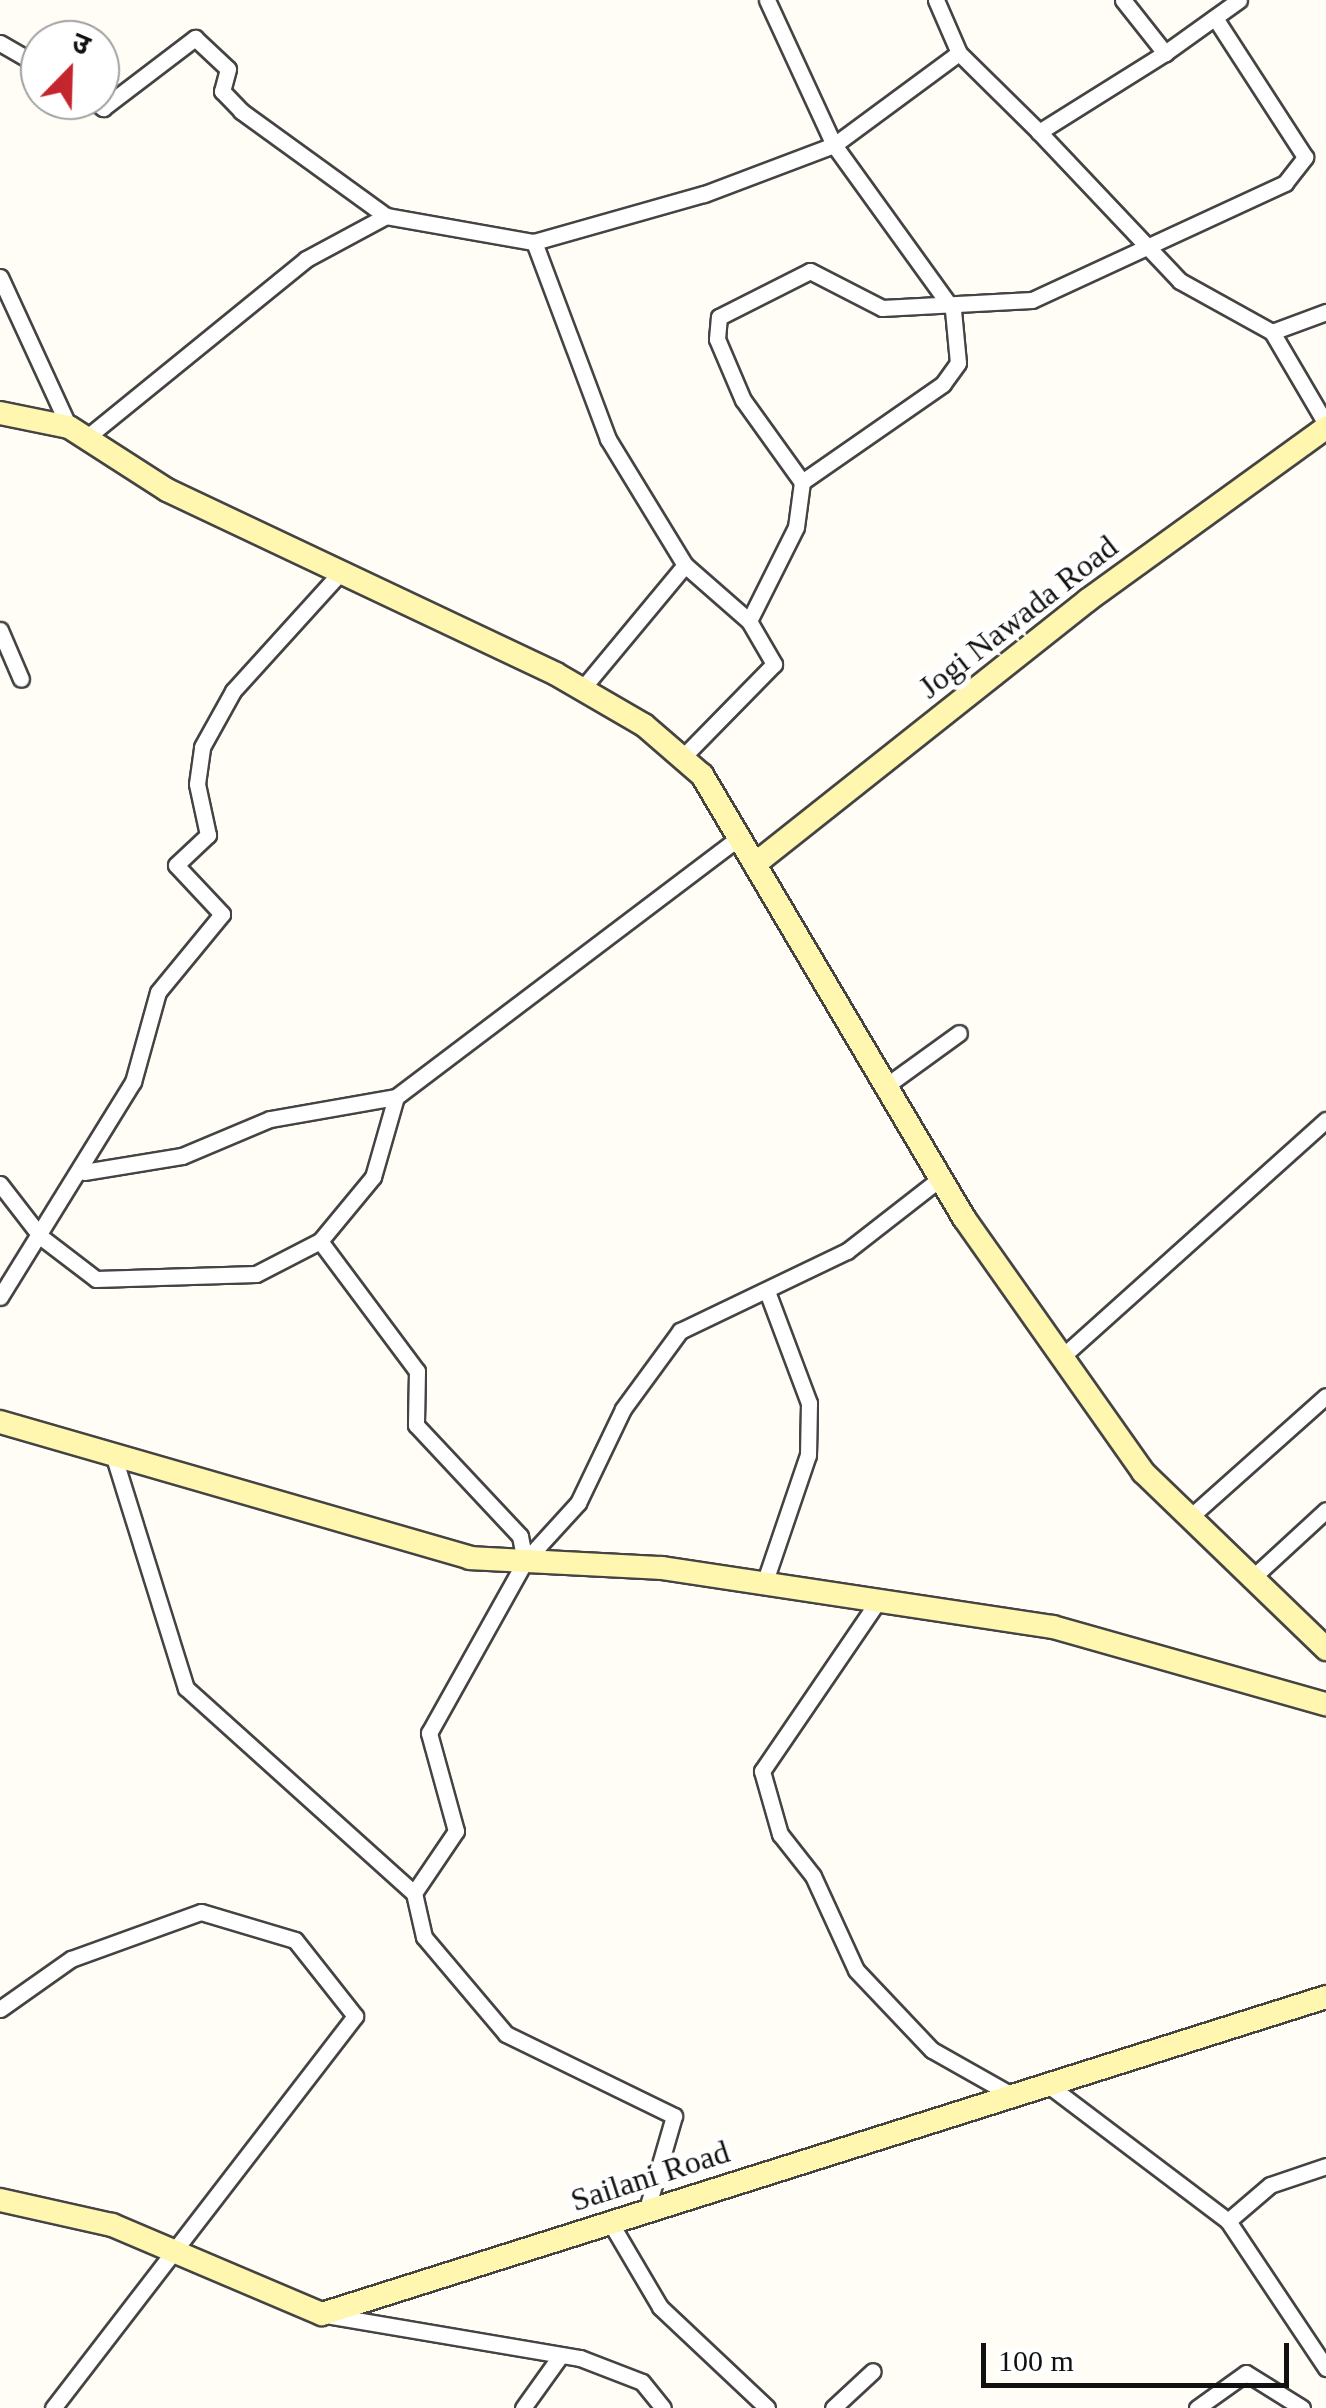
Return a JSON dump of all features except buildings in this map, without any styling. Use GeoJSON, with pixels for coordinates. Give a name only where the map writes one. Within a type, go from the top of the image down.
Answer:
{"type":"FeatureCollection","features":[{"type":"Feature","properties":{"kind":"street"},"geometry":{"type":"LineString","coordinates":[[766,0],[834,145],[953,310],[958,363],[942,384],[802,482]]}},
{"type":"Feature","properties":{"kind":"street"},"geometry":{"type":"LineString","coordinates":[[936,0],[958,54],[1039,132],[1180,281],[1272,332],[1326,426]]}},
{"type":"Feature","properties":{"kind":"street"},"geometry":{"type":"LineString","coordinates":[[1123,0],[1165,53]]}},
{"type":"Feature","properties":{"kind":"street"},"geometry":{"type":"LineString","coordinates":[[1039,132],[1165,53],[1239,0]]}},
{"type":"Feature","properties":{"kind":"street"},"geometry":{"type":"LineString","coordinates":[[749,621],[796,527],[802,482],[743,400],[717,339],[719,317],[810,271],[882,308],[953,310],[1032,300],[1285,183],[1305,157],[1215,18]]}},
{"type":"Feature","properties":{"kind":"street"},"geometry":{"type":"LineString","coordinates":[[120,95],[195,38],[228,69],[222,90],[241,111],[386,216],[534,242],[704,194],[834,145],[958,54]]}},
{"type":"Feature","properties":{"kind":"street"},"geometry":{"type":"LineString","coordinates":[[78,432],[306,259],[386,216]]}},
{"type":"Feature","properties":{"kind":"street"},"geometry":{"type":"LineString","coordinates":[[534,242],[608,439],[685,566],[749,621],[774,664],[682,758]]}},
{"type":"Feature","properties":{"kind":"street"},"geometry":{"type":"LineString","coordinates":[[0,277],[78,432]]}},
{"type":"Feature","properties":{"kind":"street"},"geometry":{"type":"LineString","coordinates":[[1272,332],[1326,312]]}},
{"type":"Feature","properties":{"kind":"street"},"geometry":{"type":"LineString","coordinates":[[0,413],[78,432],[168,490],[582,690],[682,758],[739,838],[890,1083],[942,1177],[1143,1472],[1250,1580],[1326,1649]]}},
{"type":"Feature","properties":{"kind":"street","name":"Jogi Nawada Road"},"geometry":{"type":"LineString","coordinates":[[754,864],[1088,600],[1326,426]]}},
{"type":"Feature","properties":{"kind":"street"},"geometry":{"type":"LineString","coordinates":[[582,690],[685,566]]}},
{"type":"Feature","properties":{"kind":"street"},"geometry":{"type":"LineString","coordinates":[[2,1290],[84,1172],[133,1082],[158,992],[222,914],[176,865],[208,836],[197,784],[202,747],[233,690],[342,571]]}},
{"type":"Feature","properties":{"kind":"street"},"geometry":{"type":"LineString","coordinates":[[0,630],[21,679]]}},
{"type":"Feature","properties":{"kind":"street"},"geometry":{"type":"LineString","coordinates":[[84,1172],[182,1156],[270,1119],[396,1098],[739,838]]}},
{"type":"Feature","properties":{"kind":"street"},"geometry":{"type":"LineString","coordinates":[[890,1083],[959,1032]]}},
{"type":"Feature","properties":{"kind":"street"},"geometry":{"type":"LineString","coordinates":[[0,1184],[41,1238],[96,1279],[256,1274],[320,1241],[386,1153],[396,1098]]}},
{"type":"Feature","properties":{"kind":"street"},"geometry":{"type":"LineString","coordinates":[[1064,1355],[1326,1120]]}},
{"type":"Feature","properties":{"kind":"street"},"geometry":{"type":"LineString","coordinates":[[414,1893],[456,1831],[430,1733],[525,1561],[578,1504],[623,1409],[680,1331],[848,1250],[942,1177]]}},
{"type":"Feature","properties":{"kind":"street"},"geometry":{"type":"LineString","coordinates":[[320,1241],[417,1372],[416,1425],[520,1536],[525,1561]]}},
{"type":"Feature","properties":{"kind":"street"},"geometry":{"type":"LineString","coordinates":[[764,1584],[808,1455],[809,1403],[767,1291]]}},
{"type":"Feature","properties":{"kind":"street"},"geometry":{"type":"LineString","coordinates":[[1189,1518],[1326,1396]]}},
{"type":"Feature","properties":{"kind":"street"},"geometry":{"type":"LineString","coordinates":[[0,1422],[470,1558],[764,1584],[1053,1627],[1326,1704]]}},
{"type":"Feature","properties":{"kind":"street"},"geometry":{"type":"LineString","coordinates":[[113,1454],[186,1688],[414,1893],[424,1937],[506,2034],[674,2116],[647,2210]]}},
{"type":"Feature","properties":{"kind":"street"},"geometry":{"type":"LineString","coordinates":[[1250,1580],[1326,1510]]}},
{"type":"Feature","properties":{"kind":"street"},"geometry":{"type":"LineString","coordinates":[[878,1601],[762,1771],[780,1834],[813,1876],[856,1970],[932,2050],[1012,2095]]}},
{"type":"Feature","properties":{"kind":"street"},"geometry":{"type":"LineString","coordinates":[[0,2009],[71,1959],[201,1912],[295,1940],[355,2016],[177,2253],[53,2408]]}},
{"type":"Feature","properties":{"kind":"street","name":"Sailani Road"},"geometry":{"type":"LineString","coordinates":[[322,2314],[1326,1997]]}},
{"type":"Feature","properties":{"kind":"street"},"geometry":{"type":"LineString","coordinates":[[1047,2084],[1228,2221],[1326,2368]]}},
{"type":"Feature","properties":{"kind":"street"},"geometry":{"type":"LineString","coordinates":[[1228,2221],[1270,2185],[1326,2166]]}},
{"type":"Feature","properties":{"kind":"street"},"geometry":{"type":"LineString","coordinates":[[0,2200],[112,2225],[322,2314],[560,2356],[642,2382],[663,2408]]}},
{"type":"Feature","properties":{"kind":"street"},"geometry":{"type":"LineString","coordinates":[[610,2222],[660,2306],[767,2408]]}},
{"type":"Feature","properties":{"kind":"street"},"geometry":{"type":"LineString","coordinates":[[523,2408],[560,2356]]}},
{"type":"Feature","properties":{"kind":"street"},"geometry":{"type":"LineString","coordinates":[[833,2408],[873,2371]]}},
{"type":"Feature","properties":{"kind":"street"},"geometry":{"type":"LineString","coordinates":[[1198,2408],[1246,2372],[1302,2408]]}}]}
